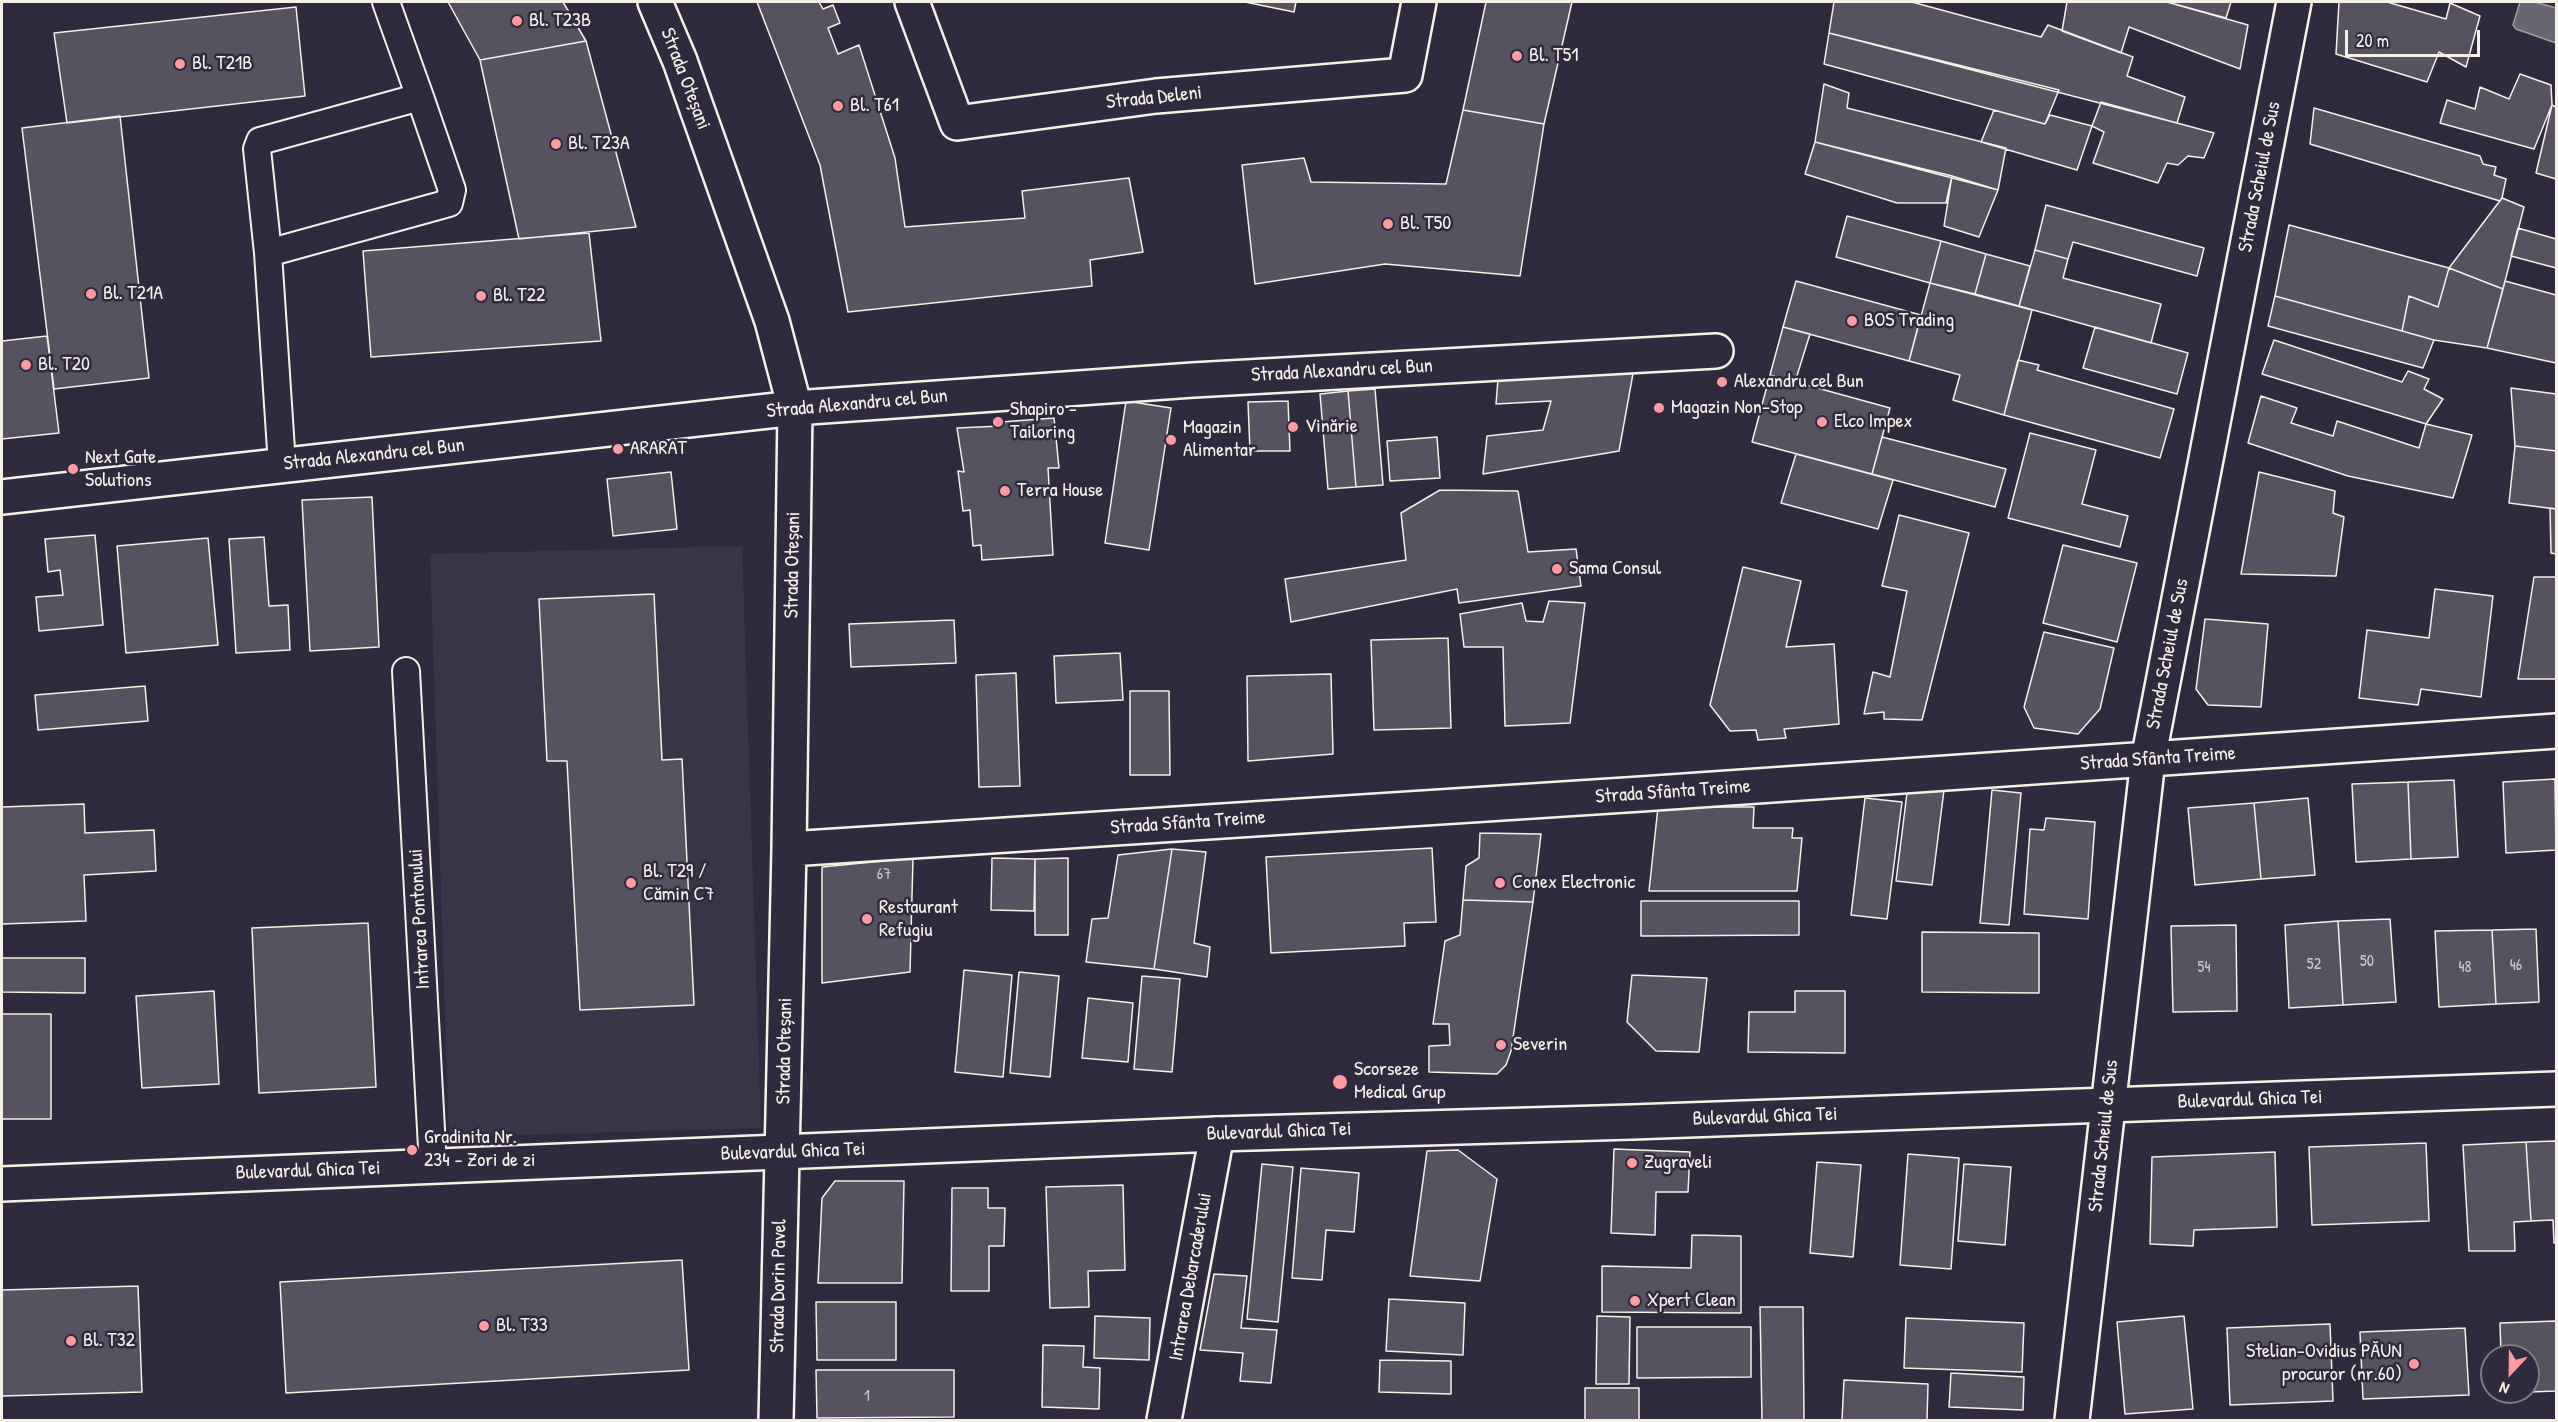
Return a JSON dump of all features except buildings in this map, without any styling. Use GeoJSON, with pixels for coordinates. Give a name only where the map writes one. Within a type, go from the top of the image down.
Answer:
{"type":"FeatureCollection","features":[{"type":"Feature","properties":{"kind":"street","name":"Strada Oteșani"},"geometry":{"type":"LineString","coordinates":[[655,2],[680,62],[772,321],[795,408],[782,1152]]}},
{"type":"Feature","properties":{"kind":"street","name":"Strada Deleni"},"geometry":{"type":"LineString","coordinates":[[912,2],[957,123],[1156,96],[1405,75],[1419,2]]}},
{"type":"Feature","properties":{"kind":"street","name":"Strada Scheiul de Sus"},"geometry":{"type":"LineString","coordinates":[[2072,1420],[2148,760],[2294,2]]}},
{"type":"Feature","properties":{"kind":"street","name":"Strada Alexandru cel Bun"},"geometry":{"type":"LineString","coordinates":[[2,497],[795,408],[1205,379],[1716,351]]}},
{"type":"Feature","properties":{"kind":"street","name":"Strada Sfânta Treime"},"geometry":{"type":"LineString","coordinates":[[789,849],[2148,760],[2556,730]]}},
{"type":"Feature","properties":{"kind":"street","name":"Bulevardul Ghica Tei"},"geometry":{"type":"LineString","coordinates":[[2,1184],[1217,1134],[1632,1122],[2556,1089]]}},
{"type":"Feature","properties":{"kind":"street","name":"Intrarea Debarcaderului"},"geometry":{"type":"LineString","coordinates":[[1164,1420],[1217,1134]]}},
{"type":"Feature","properties":{"kind":"street","name":"Strada Dorin Pavel"},"geometry":{"type":"LineString","coordinates":[[776,1420],[782,1152]]}},
{"type":"Feature","properties":{"kind":"lane"},"geometry":{"type":"LineString","coordinates":[[268,253],[449,203],[452,190],[386,2]]}},
{"type":"Feature","properties":{"kind":"lane"},"geometry":{"type":"LineString","coordinates":[[282,465],[268,253],[257,149],[260,141],[420,96]]}},
{"type":"Feature","properties":{"kind":"lane","name":"Intrarea Pontonului"},"geometry":{"type":"LineString","coordinates":[[406,671],[433,1166]]}},
{"type":"Feature","properties":{"kind":"shaded area"},"geometry":{"type":"Polygon","coordinates":[[[2520,2],[2535,2],[2556,8],[2556,43],[2516,29],[2513,25],[2520,2]]]}},
{"type":"Feature","properties":{"kind":"shaded area"},"geometry":{"type":"Polygon","coordinates":[[[742,546],[761,1128],[449,1137],[430,554],[742,546]]]}},
{"type":"Feature","properties":{"kind":"place","name":"Bl. T23B"},"geometry":{"type":"Point","coordinates":[517,21]}},
{"type":"Feature","properties":{"kind":"place","name":"Bl. T51"},"geometry":{"type":"Point","coordinates":[1517,56]}},
{"type":"Feature","properties":{"kind":"place","name":"Bl. T21B"},"geometry":{"type":"Point","coordinates":[180,64]}},
{"type":"Feature","properties":{"kind":"place","name":"Bl. T61"},"geometry":{"type":"Point","coordinates":[838,106]}},
{"type":"Feature","properties":{"kind":"place","name":"Bl. T23A"},"geometry":{"type":"Point","coordinates":[556,144]}},
{"type":"Feature","properties":{"kind":"place","name":"Bl. T50"},"geometry":{"type":"Point","coordinates":[1388,224]}},
{"type":"Feature","properties":{"kind":"place","name":"Bl. T21A"},"geometry":{"type":"Point","coordinates":[91,294]}},
{"type":"Feature","properties":{"kind":"place","name":"Bl. T22"},"geometry":{"type":"Point","coordinates":[481,296]}},
{"type":"Feature","properties":{"kind":"place","name":"BOS Trading"},"geometry":{"type":"Point","coordinates":[1852,321]}},
{"type":"Feature","properties":{"kind":"place","name":"Bl. T20"},"geometry":{"type":"Point","coordinates":[26,365]}},
{"type":"Feature","properties":{"kind":"place","name":"Alexandru cel Bun"},"geometry":{"type":"Point","coordinates":[1722,382]}},
{"type":"Feature","properties":{"kind":"place","name":"Magazin Non-Stop"},"geometry":{"type":"Point","coordinates":[1659,408]}},
{"type":"Feature","properties":{"kind":"place","name":"Shapiro - Tailoring"},"geometry":{"type":"Point","coordinates":[998,422]}},
{"type":"Feature","properties":{"kind":"place","name":"Elco Impex"},"geometry":{"type":"Point","coordinates":[1822,422]}},
{"type":"Feature","properties":{"kind":"place","name":"Vinărie"},"geometry":{"type":"Point","coordinates":[1293,427]}},
{"type":"Feature","properties":{"kind":"place","name":"Magazin Alimentar"},"geometry":{"type":"Point","coordinates":[1171,440]}},
{"type":"Feature","properties":{"kind":"place","name":"ARARAT"},"geometry":{"type":"Point","coordinates":[618,449]}},
{"type":"Feature","properties":{"kind":"place","name":"Next Gate Solutions"},"geometry":{"type":"Point","coordinates":[73,469]}},
{"type":"Feature","properties":{"kind":"place","name":"Terra House"},"geometry":{"type":"Point","coordinates":[1005,491]}},
{"type":"Feature","properties":{"kind":"place","name":"Sama Consul"},"geometry":{"type":"Point","coordinates":[1557,569]}},
{"type":"Feature","properties":{"kind":"place","name":"Bl. T29 / Cămin C7"},"geometry":{"type":"Point","coordinates":[631,883]}},
{"type":"Feature","properties":{"kind":"place","name":"Conex Electronic"},"geometry":{"type":"Point","coordinates":[1500,883]}},
{"type":"Feature","properties":{"kind":"place","name":"Restaurant Refugiu"},"geometry":{"type":"Point","coordinates":[867,919]}},
{"type":"Feature","properties":{"kind":"place","name":"Severin"},"geometry":{"type":"Point","coordinates":[1501,1045]}},
{"type":"Feature","properties":{"kind":"place","name":"Scorseze Medical Grup"},"geometry":{"type":"Point","coordinates":[1340,1082]}},
{"type":"Feature","properties":{"kind":"place","name":"Gradinita Nr. 234 - Zori de zi"},"geometry":{"type":"Point","coordinates":[412,1150]}},
{"type":"Feature","properties":{"kind":"place","name":"Zugraveli"},"geometry":{"type":"Point","coordinates":[1632,1163]}},
{"type":"Feature","properties":{"kind":"place","name":"Xpert Clean"},"geometry":{"type":"Point","coordinates":[1635,1301]}},
{"type":"Feature","properties":{"kind":"place","name":"Bl. T33"},"geometry":{"type":"Point","coordinates":[484,1326]}},
{"type":"Feature","properties":{"kind":"place","name":"Bl. T32"},"geometry":{"type":"Point","coordinates":[71,1341]}},
{"type":"Feature","properties":{"kind":"place","name":"Stelian-Ovidius PĂUN procuror (nr.60)"},"geometry":{"type":"Point","coordinates":[2414,1364]}}]}
